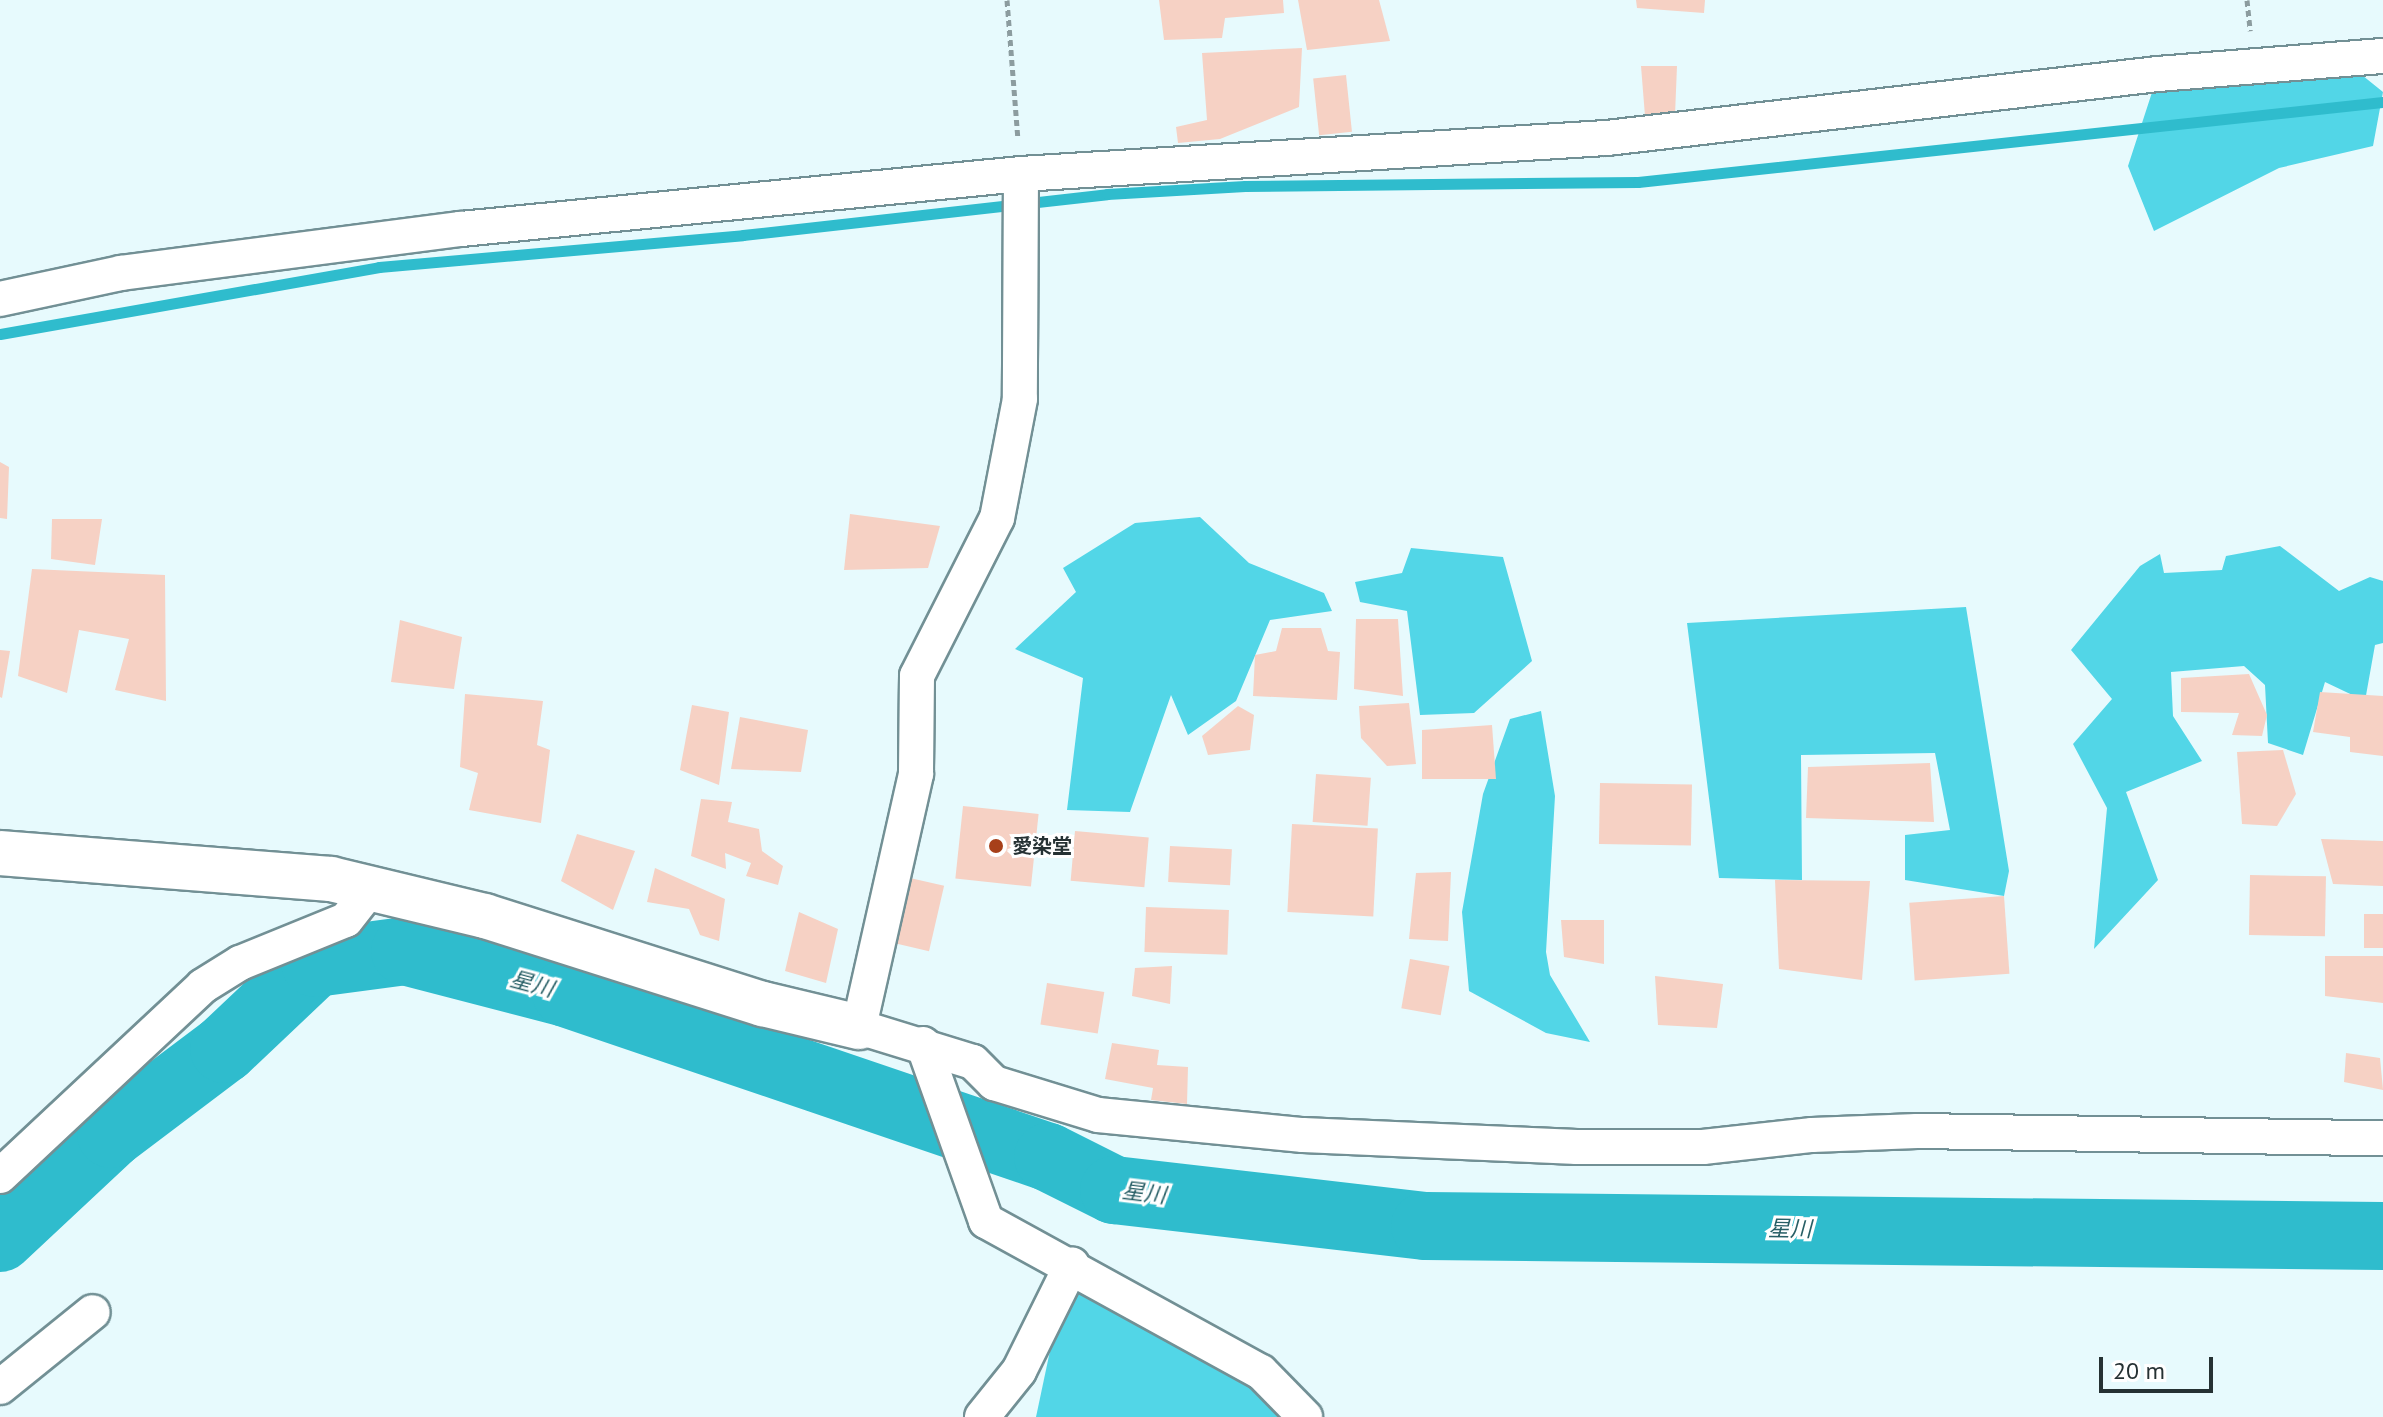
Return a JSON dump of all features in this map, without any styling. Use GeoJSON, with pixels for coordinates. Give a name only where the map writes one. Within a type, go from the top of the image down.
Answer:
{"type":"FeatureCollection","features":[{"type":"Feature","properties":{"kind":"street"},"geometry":{"type":"LineString","coordinates":[[0,299],[121,273],[461,229],[1021,174],[1607,138],[2158,74],[2383,56]]}},
{"type":"Feature","properties":{"kind":"street"},"geometry":{"type":"LineString","coordinates":[[859,1027],[916,774],[917,676],[997,518],[1020,399],[1021,174]]}},
{"type":"Feature","properties":{"kind":"street"},"geometry":{"type":"LineString","coordinates":[[0,853],[331,879],[371,888],[485,916],[763,1004],[924,1046],[973,1062],[994,1083],[1098,1115],[1406,1141],[1703,1147],[1812,1135],[1917,1131],[2383,1138]]}},
{"type":"Feature","properties":{"kind":"street"},"geometry":{"type":"LineString","coordinates":[[0,1176],[203,986],[240,963],[346,920],[371,888]]}},
{"type":"Feature","properties":{"kind":"street"},"geometry":{"type":"LineString","coordinates":[[924,1046],[986,1221],[1072,1264],[1261,1372],[1305,1417]]}},
{"type":"Feature","properties":{"kind":"street"},"geometry":{"type":"LineString","coordinates":[[982,1417],[1019,1371],[1072,1264]]}},
{"type":"Feature","properties":{"kind":"street"},"geometry":{"type":"LineString","coordinates":[[0,1387],[93,1312]]}},
{"type":"Feature","properties":{"kind":"path"},"geometry":{"type":"LineString","coordinates":[[1007,0],[1021,174]]}},
{"type":"Feature","properties":{"kind":"shaded area"},"geometry":{"type":"Polygon","coordinates":[[[2342,59],[2383,92],[2373,146],[2279,168],[2154,231],[2128,166],[2158,74],[2342,59]]]}},
{"type":"Feature","properties":{"kind":"shaded area"},"geometry":{"type":"Polygon","coordinates":[[[1200,517],[1249,563],[1324,593],[1332,611],[1270,620],[1236,701],[1188,735],[1171,695],[1130,812],[1067,810],[1083,678],[1015,649],[1076,592],[1063,568],[1135,523],[1200,517]]]}},
{"type":"Feature","properties":{"kind":"shaded area"},"geometry":{"type":"Polygon","coordinates":[[[2280,546],[2339,591],[2370,577],[2383,581],[2383,643],[2375,645],[2365,701],[2325,682],[2303,755],[2268,743],[2265,685],[2244,666],[2171,672],[2173,716],[2202,761],[2126,792],[2158,880],[2094,949],[2107,808],[2073,744],[2112,699],[2071,650],[2140,566],[2160,554],[2164,573],[2222,570],[2226,556],[2280,546]]]}},
{"type":"Feature","properties":{"kind":"shaded area"},"geometry":{"type":"Polygon","coordinates":[[[1411,548],[1503,557],[1532,661],[1474,713],[1420,715],[1407,611],[1360,602],[1355,582],[1402,573],[1411,548]]]}},
{"type":"Feature","properties":{"kind":"shaded area"},"geometry":{"type":"Polygon","coordinates":[[[1966,607],[2009,871],[2004,896],[1905,880],[1905,835],[1950,830],[1935,753],[1801,755],[1802,880],[1719,878],[1687,623],[1966,607]]]}},
{"type":"Feature","properties":{"kind":"shaded area"},"geometry":{"type":"Polygon","coordinates":[[[1541,711],[1555,796],[1546,952],[1550,975],[1590,1042],[1546,1033],[1469,991],[1462,912],[1483,794],[1510,719],[1541,711]]]}},
{"type":"Feature","properties":{"kind":"shaded area"},"geometry":{"type":"Polygon","coordinates":[[[1065,1280],[1147,1307],[1300,1417],[1036,1417],[1065,1280]]]}},
{"type":"Feature","properties":{"kind":"building"},"geometry":{"type":"Polygon","coordinates":[[[1159,0],[1283,0],[1284,13],[1225,18],[1222,38],[1164,40],[1159,0]]]}},
{"type":"Feature","properties":{"kind":"building"},"geometry":{"type":"Polygon","coordinates":[[[1298,0],[1379,0],[1390,41],[1307,50],[1298,0]]]}},
{"type":"Feature","properties":{"kind":"building"},"geometry":{"type":"Polygon","coordinates":[[[1636,0],[1705,0],[1704,13],[1637,8],[1636,0]]]}},
{"type":"Feature","properties":{"kind":"building"},"geometry":{"type":"Polygon","coordinates":[[[1302,48],[1299,107],[1220,139],[1178,143],[1176,127],[1207,120],[1202,53],[1302,48]]]}},
{"type":"Feature","properties":{"kind":"building"},"geometry":{"type":"Polygon","coordinates":[[[1641,66],[1677,66],[1675,115],[1645,116],[1641,66]]]}},
{"type":"Feature","properties":{"kind":"building"},"geometry":{"type":"Polygon","coordinates":[[[1346,75],[1352,132],[1319,135],[1313,78],[1346,75]]]}},
{"type":"Feature","properties":{"kind":"building"},"geometry":{"type":"Polygon","coordinates":[[[0,462],[9,467],[7,519],[0,518],[0,462]]]}},
{"type":"Feature","properties":{"kind":"building"},"geometry":{"type":"Polygon","coordinates":[[[850,514],[940,526],[928,568],[844,570],[850,514]]]}},
{"type":"Feature","properties":{"kind":"building"},"geometry":{"type":"Polygon","coordinates":[[[52,519],[102,519],[95,565],[51,559],[52,519]]]}},
{"type":"Feature","properties":{"kind":"building"},"geometry":{"type":"Polygon","coordinates":[[[32,569],[165,575],[166,701],[115,690],[129,639],[79,630],[67,693],[18,676],[32,569]]]}},
{"type":"Feature","properties":{"kind":"building"},"geometry":{"type":"Polygon","coordinates":[[[1356,619],[1398,619],[1403,696],[1354,689],[1356,619]]]}},
{"type":"Feature","properties":{"kind":"building"},"geometry":{"type":"Polygon","coordinates":[[[400,620],[462,637],[454,689],[391,682],[400,620]]]}},
{"type":"Feature","properties":{"kind":"building"},"geometry":{"type":"Polygon","coordinates":[[[1282,628],[1321,628],[1328,651],[1340,652],[1337,700],[1253,696],[1255,655],[1276,651],[1282,628]]]}},
{"type":"Feature","properties":{"kind":"building"},"geometry":{"type":"Polygon","coordinates":[[[0,650],[10,651],[2,698],[0,697],[0,650]]]}},
{"type":"Feature","properties":{"kind":"building"},"geometry":{"type":"Polygon","coordinates":[[[2249,674],[2267,715],[2262,736],[2232,735],[2239,713],[2181,712],[2181,678],[2249,674]]]}},
{"type":"Feature","properties":{"kind":"building"},"geometry":{"type":"Polygon","coordinates":[[[2320,692],[2383,696],[2383,756],[2350,752],[2350,737],[2313,732],[2320,692]]]}},
{"type":"Feature","properties":{"kind":"building"},"geometry":{"type":"Polygon","coordinates":[[[465,694],[543,701],[537,745],[550,750],[541,823],[469,810],[478,773],[460,767],[465,694]]]}},
{"type":"Feature","properties":{"kind":"building"},"geometry":{"type":"Polygon","coordinates":[[[1409,703],[1416,764],[1387,766],[1361,738],[1359,706],[1409,703]]]}},
{"type":"Feature","properties":{"kind":"building"},"geometry":{"type":"Polygon","coordinates":[[[692,705],[729,712],[719,785],[680,770],[692,705]]]}},
{"type":"Feature","properties":{"kind":"building"},"geometry":{"type":"Polygon","coordinates":[[[1238,706],[1254,715],[1250,750],[1208,755],[1202,736],[1238,706]]]}},
{"type":"Feature","properties":{"kind":"building"},"geometry":{"type":"Polygon","coordinates":[[[740,717],[808,730],[801,772],[731,769],[740,717]]]}},
{"type":"Feature","properties":{"kind":"building"},"geometry":{"type":"Polygon","coordinates":[[[1492,725],[1496,779],[1422,779],[1422,730],[1492,725]]]}},
{"type":"Feature","properties":{"kind":"building"},"geometry":{"type":"Polygon","coordinates":[[[2283,750],[2296,794],[2277,826],[2242,824],[2237,752],[2283,750]]]}},
{"type":"Feature","properties":{"kind":"building"},"geometry":{"type":"Polygon","coordinates":[[[1930,763],[1934,822],[1806,818],[1808,767],[1930,763]]]}},
{"type":"Feature","properties":{"kind":"building"},"geometry":{"type":"Polygon","coordinates":[[[1316,774],[1371,778],[1368,826],[1313,822],[1316,774]]]}},
{"type":"Feature","properties":{"kind":"building"},"geometry":{"type":"Polygon","coordinates":[[[1600,783],[1692,785],[1691,846],[1599,844],[1600,783]]]}},
{"type":"Feature","properties":{"kind":"building"},"geometry":{"type":"Polygon","coordinates":[[[701,799],[732,802],[728,822],[759,829],[762,851],[783,866],[778,885],[746,876],[751,863],[725,853],[726,869],[691,856],[701,799]]]}},
{"type":"Feature","properties":{"kind":"building","name":"愛染堂"},"geometry":{"type":"Polygon","coordinates":[[[963,806],[1039,814],[1031,887],[955,879],[963,806]]]}},
{"type":"Feature","properties":{"kind":"building"},"geometry":{"type":"Polygon","coordinates":[[[1292,824],[1378,829],[1373,916],[1287,912],[1292,824]]]}},
{"type":"Feature","properties":{"kind":"building"},"geometry":{"type":"Polygon","coordinates":[[[1075,831],[1149,837],[1144,887],[1071,881],[1075,831]]]}},
{"type":"Feature","properties":{"kind":"building"},"geometry":{"type":"Polygon","coordinates":[[[577,834],[635,851],[613,910],[561,881],[577,834]]]}},
{"type":"Feature","properties":{"kind":"building"},"geometry":{"type":"Polygon","coordinates":[[[2321,839],[2383,841],[2383,886],[2333,884],[2321,839]]]}},
{"type":"Feature","properties":{"kind":"building"},"geometry":{"type":"Polygon","coordinates":[[[1170,846],[1232,849],[1230,885],[1168,882],[1170,846]]]}},
{"type":"Feature","properties":{"kind":"building"},"geometry":{"type":"Polygon","coordinates":[[[655,868],[725,899],[719,941],[700,935],[689,909],[647,902],[655,868]]]}},
{"type":"Feature","properties":{"kind":"building"},"geometry":{"type":"Polygon","coordinates":[[[1451,872],[1448,941],[1409,939],[1416,873],[1451,872]]]}},
{"type":"Feature","properties":{"kind":"building"},"geometry":{"type":"Polygon","coordinates":[[[2250,875],[2326,876],[2325,936],[2249,935],[2250,875]]]}},
{"type":"Feature","properties":{"kind":"building"},"geometry":{"type":"Polygon","coordinates":[[[910,878],[944,886],[929,951],[895,943],[910,878]]]}},
{"type":"Feature","properties":{"kind":"building"},"geometry":{"type":"Polygon","coordinates":[[[1775,880],[1870,881],[1862,980],[1779,969],[1775,880]]]}},
{"type":"Feature","properties":{"kind":"building"},"geometry":{"type":"Polygon","coordinates":[[[2004,896],[2009,974],[1915,980],[1909,903],[2004,896]]]}},
{"type":"Feature","properties":{"kind":"building"},"geometry":{"type":"Polygon","coordinates":[[[1146,907],[1229,910],[1227,955],[1144,952],[1146,907]]]}},
{"type":"Feature","properties":{"kind":"building"},"geometry":{"type":"Polygon","coordinates":[[[799,912],[838,929],[826,983],[785,971],[799,912]]]}},
{"type":"Feature","properties":{"kind":"building"},"geometry":{"type":"Polygon","coordinates":[[[2364,914],[2383,914],[2383,948],[2364,948],[2364,914]]]}},
{"type":"Feature","properties":{"kind":"building"},"geometry":{"type":"Polygon","coordinates":[[[1561,920],[1604,920],[1604,964],[1564,957],[1561,920]]]}},
{"type":"Feature","properties":{"kind":"building"},"geometry":{"type":"Polygon","coordinates":[[[2325,956],[2383,956],[2383,1003],[2325,996],[2325,956]]]}},
{"type":"Feature","properties":{"kind":"building"},"geometry":{"type":"Polygon","coordinates":[[[1410,959],[1449,966],[1441,1015],[1401,1008],[1410,959]]]}},
{"type":"Feature","properties":{"kind":"building"},"geometry":{"type":"Polygon","coordinates":[[[1172,966],[1170,1004],[1132,996],[1135,968],[1172,966]]]}},
{"type":"Feature","properties":{"kind":"building"},"geometry":{"type":"Polygon","coordinates":[[[1655,976],[1723,984],[1717,1028],[1658,1025],[1655,976]]]}},
{"type":"Feature","properties":{"kind":"building"},"geometry":{"type":"Polygon","coordinates":[[[1047,983],[1104,992],[1098,1034],[1040,1024],[1047,983]]]}},
{"type":"Feature","properties":{"kind":"building"},"geometry":{"type":"Polygon","coordinates":[[[1112,1043],[1159,1050],[1157,1065],[1188,1067],[1187,1104],[1151,1100],[1153,1088],[1105,1079],[1112,1043]]]}},
{"type":"Feature","properties":{"kind":"building"},"geometry":{"type":"Polygon","coordinates":[[[2346,1053],[2380,1058],[2383,1090],[2344,1082],[2346,1053]]]}},
{"type":"Feature","properties":{"kind":"waterway"},"geometry":{"type":"LineString","coordinates":[[0,334],[379,267],[743,235],[1107,194],[1245,186],[1638,182],[2383,102]]}},
{"type":"Feature","properties":{"kind":"waterway","name":"星川"},"geometry":{"type":"LineString","coordinates":[[0,1238],[111,1134],[224,1049],[315,963],[405,951],[566,993],[1048,1157],[1114,1190],[1425,1226],[2383,1236]]}},
{"type":"Feature","properties":{"kind":"place","name":"愛染堂"},"geometry":{"type":"Point","coordinates":[996,846]}}]}
